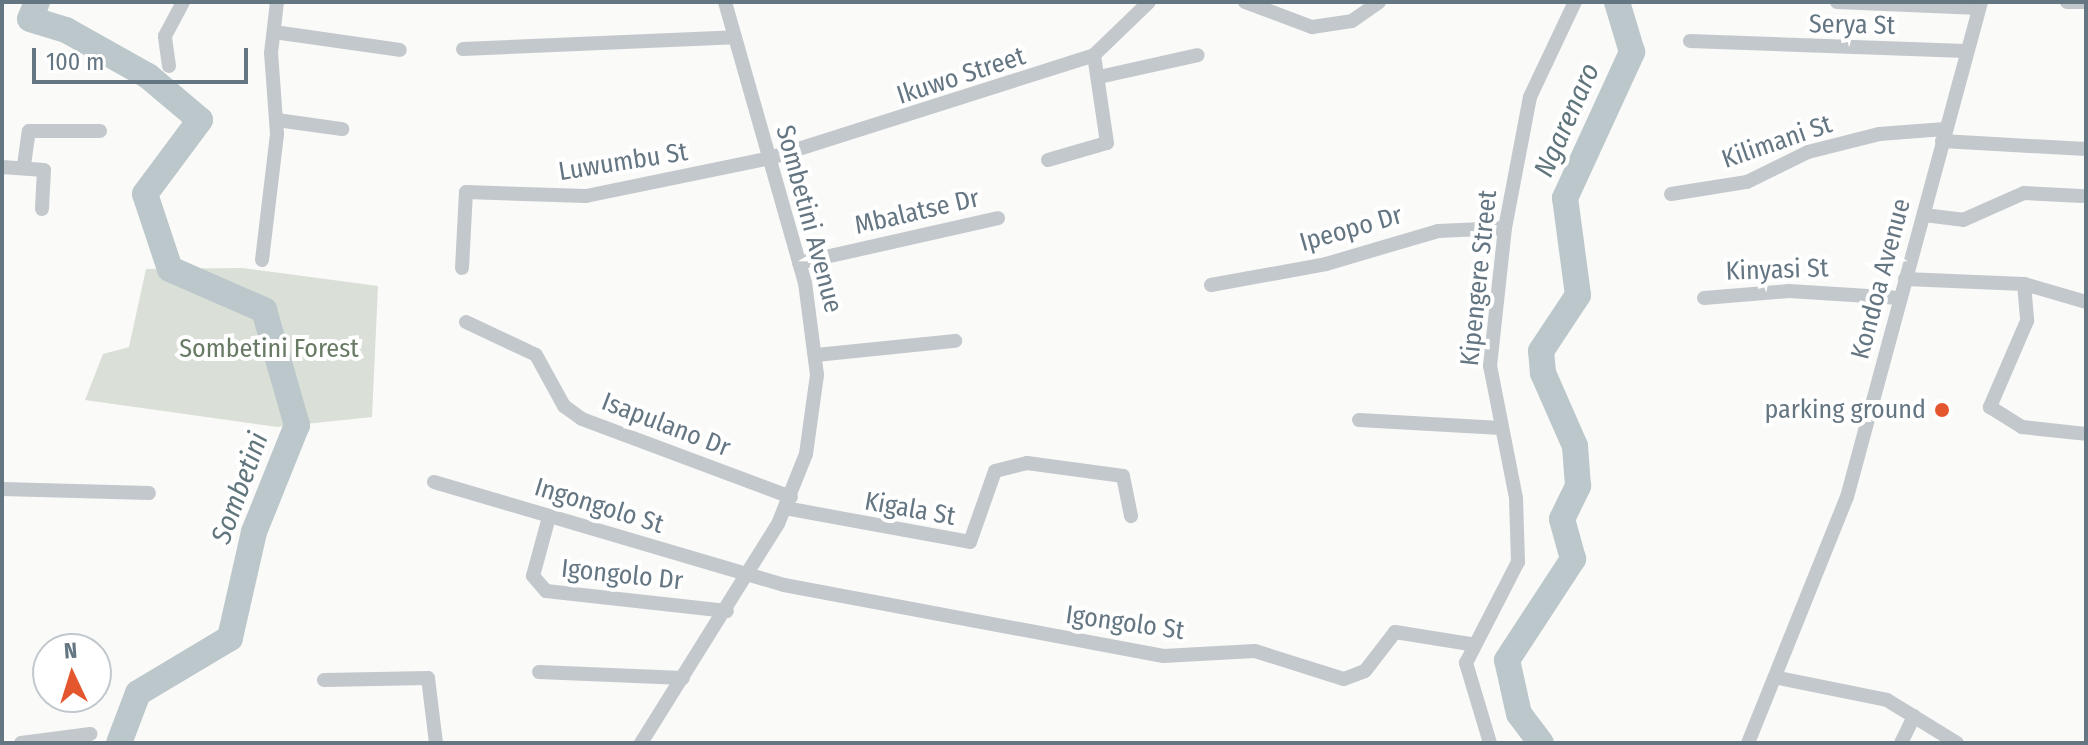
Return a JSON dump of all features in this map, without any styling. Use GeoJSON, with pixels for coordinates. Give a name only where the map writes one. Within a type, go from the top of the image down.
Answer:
{"type":"FeatureCollection","features":[{"type":"Feature","properties":{"kind":"street"},"geometry":{"type":"LineString","coordinates":[[169,66],[165,36],[183,2]]}},
{"type":"Feature","properties":{"kind":"street"},"geometry":{"type":"LineString","coordinates":[[262,260],[277,120],[274,32],[277,2]]}},
{"type":"Feature","properties":{"kind":"street","name":"Sombetini Avenue"},"geometry":{"type":"LineString","coordinates":[[641,743],[751,577],[788,502],[808,440],[816,355],[799,263],[767,159],[725,2]]}},
{"type":"Feature","properties":{"kind":"street","name":"Ikuwo Street"},"geometry":{"type":"LineString","coordinates":[[767,159],[1094,55],[1149,2]]}},
{"type":"Feature","properties":{"kind":"street"},"geometry":{"type":"LineString","coordinates":[[1245,2],[1312,27],[1352,21],[1379,2]]}},
{"type":"Feature","properties":{"kind":"street","name":"Kipengere Street"},"geometry":{"type":"LineString","coordinates":[[1470,644],[1518,562],[1516,498],[1490,366],[1505,228],[1530,97],[1575,2]]}},
{"type":"Feature","properties":{"kind":"street"},"geometry":{"type":"LineString","coordinates":[[1837,2],[1980,5]]}},
{"type":"Feature","properties":{"kind":"street"},"geometry":{"type":"LineString","coordinates":[[2067,2],[2086,2]]}},
{"type":"Feature","properties":{"kind":"street","name":"Kondoa Avenue"},"geometry":{"type":"LineString","coordinates":[[1748,743],[1779,678],[1847,497],[1980,5]]}},
{"type":"Feature","properties":{"kind":"street"},"geometry":{"type":"LineString","coordinates":[[274,32],[400,50]]}},
{"type":"Feature","properties":{"kind":"street"},"geometry":{"type":"LineString","coordinates":[[463,49],[735,37]]}},
{"type":"Feature","properties":{"kind":"street","name":"Serya St"},"geometry":{"type":"LineString","coordinates":[[1690,41],[1966,51]]}},
{"type":"Feature","properties":{"kind":"street"},"geometry":{"type":"LineString","coordinates":[[1048,160],[1104,148],[1099,77],[1094,55]]}},
{"type":"Feature","properties":{"kind":"street"},"geometry":{"type":"LineString","coordinates":[[1099,77],[1198,55]]}},
{"type":"Feature","properties":{"kind":"street"},"geometry":{"type":"LineString","coordinates":[[277,120],[342,129]]}},
{"type":"Feature","properties":{"kind":"street"},"geometry":{"type":"LineString","coordinates":[[24,165],[29,131],[100,131]]}},
{"type":"Feature","properties":{"kind":"street","name":"Kilimani St"},"geometry":{"type":"LineString","coordinates":[[1671,194],[1747,182],[1808,152],[1879,134],[1944,135],[2086,149]]}},
{"type":"Feature","properties":{"kind":"street","name":"Luwumbu St"},"geometry":{"type":"LineString","coordinates":[[462,268],[466,192],[586,196],[767,159]]}},
{"type":"Feature","properties":{"kind":"street"},"geometry":{"type":"LineString","coordinates":[[2,167],[24,165],[44,170],[42,209]]}},
{"type":"Feature","properties":{"kind":"street"},"geometry":{"type":"LineString","coordinates":[[1924,215],[1963,220],[2035,191],[2082,196]]}},
{"type":"Feature","properties":{"kind":"street","name":"Mbalatse Dr"},"geometry":{"type":"LineString","coordinates":[[799,263],[998,218]]}},
{"type":"Feature","properties":{"kind":"street","name":"Ipeopo Dr"},"geometry":{"type":"LineString","coordinates":[[1211,285],[1326,264],[1438,231],[1505,228]]}},
{"type":"Feature","properties":{"kind":"street"},"geometry":{"type":"LineString","coordinates":[[1905,279],[2024,284],[2086,302]]}},
{"type":"Feature","properties":{"kind":"street"},"geometry":{"type":"LineString","coordinates":[[2024,284],[2027,321],[1990,407],[2022,427],[2086,434]]}},
{"type":"Feature","properties":{"kind":"street","name":"Kinyasi St"},"geometry":{"type":"LineString","coordinates":[[1704,298],[1789,291],[1900,298]]}},
{"type":"Feature","properties":{"kind":"street","name":"Isapulano Dr"},"geometry":{"type":"LineString","coordinates":[[466,322],[536,355],[564,406],[582,419],[788,502]]}},
{"type":"Feature","properties":{"kind":"street"},"geometry":{"type":"LineString","coordinates":[[816,355],[955,341]]}},
{"type":"Feature","properties":{"kind":"street"},"geometry":{"type":"LineString","coordinates":[[1359,420],[1501,428]]}},
{"type":"Feature","properties":{"kind":"street","name":"Kigala St"},"geometry":{"type":"LineString","coordinates":[[788,502],[970,542],[995,471],[1027,463],[1123,476],[1131,516]]}},
{"type":"Feature","properties":{"kind":"street","name":"Ingongolo St"},"geometry":{"type":"LineString","coordinates":[[434,482],[751,577]]}},
{"type":"Feature","properties":{"kind":"street"},"geometry":{"type":"LineString","coordinates":[[2,489],[149,493]]}},
{"type":"Feature","properties":{"kind":"street","name":"Igongolo Dr"},"geometry":{"type":"LineString","coordinates":[[549,517],[533,576],[546,591],[727,611]]}},
{"type":"Feature","properties":{"kind":"street","name":"Igongolo St"},"geometry":{"type":"LineString","coordinates":[[751,577],[1163,656],[1273,654],[1344,679],[1365,671],[1395,632],[1470,644]]}},
{"type":"Feature","properties":{"kind":"street"},"geometry":{"type":"LineString","coordinates":[[1470,644],[1468,678],[1490,743]]}},
{"type":"Feature","properties":{"kind":"street"},"geometry":{"type":"LineString","coordinates":[[539,672],[683,678]]}},
{"type":"Feature","properties":{"kind":"street"},"geometry":{"type":"LineString","coordinates":[[324,680],[428,678],[436,743]]}},
{"type":"Feature","properties":{"kind":"street"},"geometry":{"type":"LineString","coordinates":[[1779,678],[1869,695],[1914,716],[1957,743]]}},
{"type":"Feature","properties":{"kind":"street"},"geometry":{"type":"LineString","coordinates":[[1901,743],[1914,716]]}},
{"type":"Feature","properties":{"kind":"street"},"geometry":{"type":"LineString","coordinates":[[21,743],[90,734]]}},
{"type":"Feature","properties":{"kind":"green space","name":"Sombetini Forest"},"geometry":{"type":"Polygon","coordinates":[[[242,268],[378,286],[372,417],[277,427],[85,400],[103,354],[129,347],[146,269],[242,268]]]}},
{"type":"Feature","properties":{"kind":"waterway","name":"Sombetini"},"geometry":{"type":"LineString","coordinates":[[37,2],[30,19],[66,30],[148,76],[200,120],[145,194],[170,269],[264,310],[297,425],[254,532],[230,638],[138,693],[119,743]]}},
{"type":"Feature","properties":{"kind":"waterway","name":"Ngarenaro"},"geometry":{"type":"LineString","coordinates":[[1541,743],[1519,714],[1507,660],[1573,559],[1562,519],[1578,486],[1575,446],[1543,373],[1541,351],[1578,295],[1565,198],[1632,52],[1617,2]]}},
{"type":"Feature","properties":{"kind":"place","name":"parking ground"},"geometry":{"type":"Point","coordinates":[1942,410]}}]}
